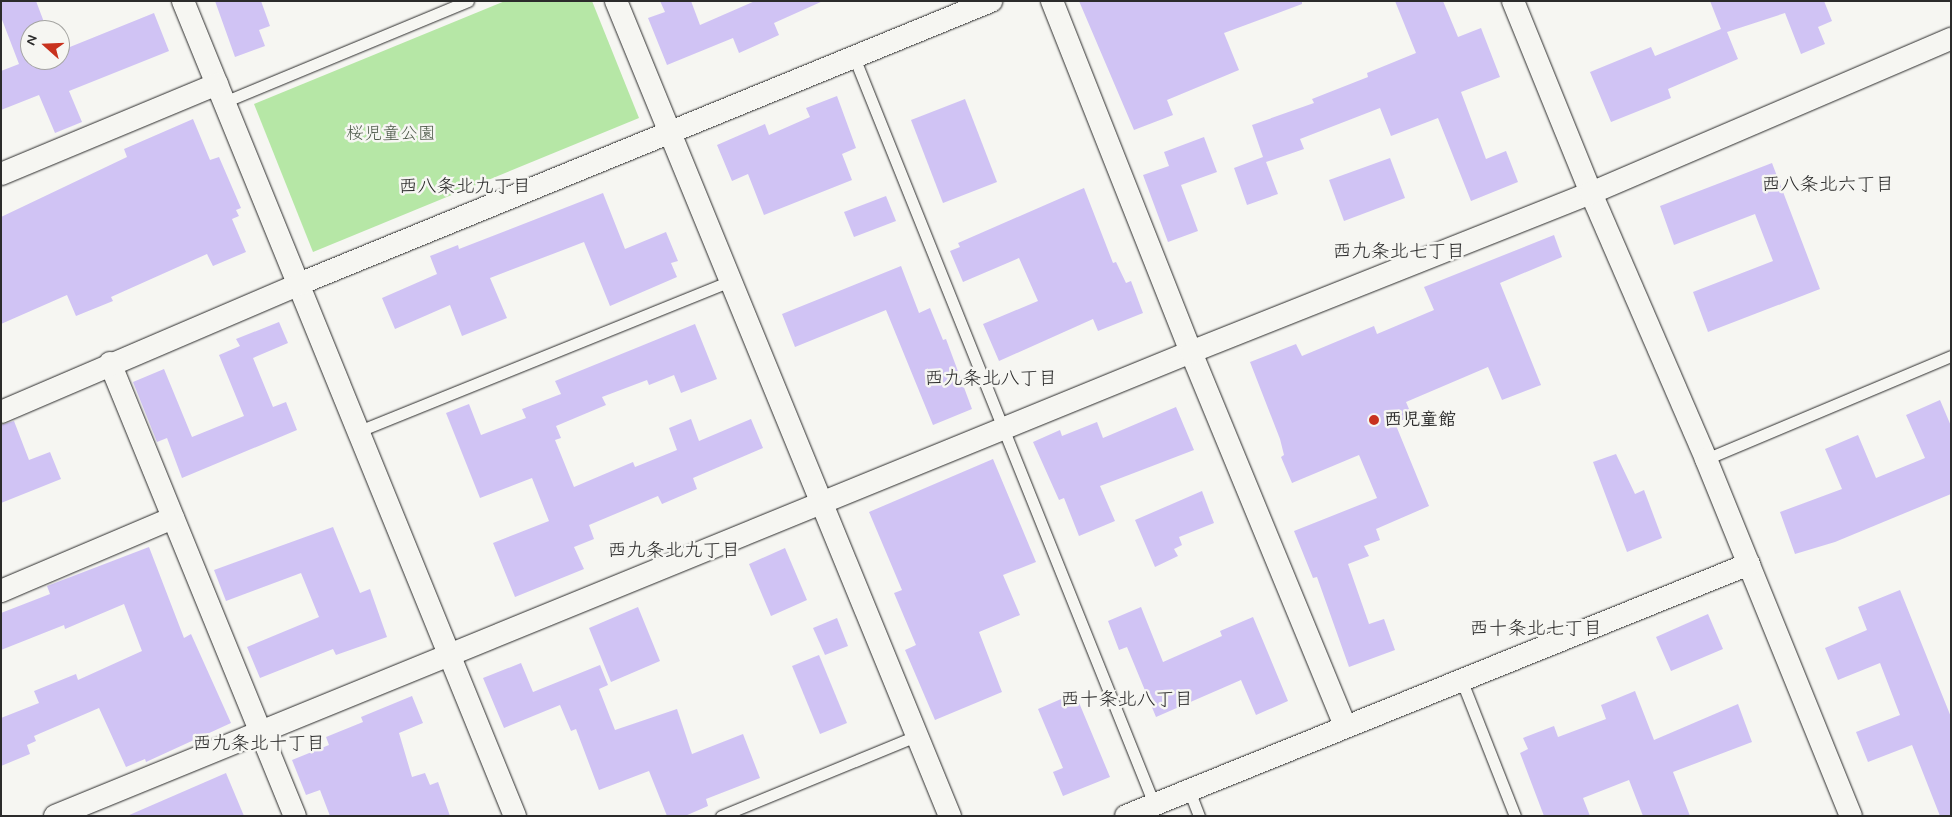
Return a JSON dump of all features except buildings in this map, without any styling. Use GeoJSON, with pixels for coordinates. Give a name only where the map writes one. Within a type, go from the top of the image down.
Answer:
{"type":"FeatureCollection","features":[{"type":"Feature","properties":{"kind":"street"},"geometry":{"type":"LineString","coordinates":[[183,1],[514,816]]}},
{"type":"Feature","properties":{"kind":"street"},"geometry":{"type":"LineString","coordinates":[[616,1],[950,816]]}},
{"type":"Feature","properties":{"kind":"street"},"geometry":{"type":"LineString","coordinates":[[1,412],[299,284],[991,1]]}},
{"type":"Feature","properties":{"kind":"street"},"geometry":{"type":"LineString","coordinates":[[1052,1],[1191,352],[1345,726]]}},
{"type":"Feature","properties":{"kind":"street"},"geometry":{"type":"LineString","coordinates":[[1513,1],[1591,193],[1706,459],[1851,816]]}},
{"type":"Feature","properties":{"kind":"street"},"geometry":{"type":"LineString","coordinates":[[55,816],[260,730],[449,655],[1191,352],[1591,193],[1951,39]]}},
{"type":"Feature","properties":{"kind":"street"},"geometry":{"type":"LineString","coordinates":[[1,174],[220,93]]}},
{"type":"Feature","properties":{"kind":"street"},"geometry":{"type":"LineString","coordinates":[[110,364],[295,816]]}},
{"type":"Feature","properties":{"kind":"street"},"geometry":{"type":"LineString","coordinates":[[1,591],[173,518]]}},
{"type":"Feature","properties":{"kind":"street"},"geometry":{"type":"LineString","coordinates":[[1126,816],[1749,564]]}},
{"type":"Feature","properties":{"kind":"lane"},"geometry":{"type":"LineString","coordinates":[[220,93],[468,1]]}},
{"type":"Feature","properties":{"kind":"lane"},"geometry":{"type":"LineString","coordinates":[[854,58],[1154,804]]}},
{"type":"Feature","properties":{"kind":"lane"},"geometry":{"type":"LineString","coordinates":[[358,431],[730,281]]}},
{"type":"Feature","properties":{"kind":"lane"},"geometry":{"type":"LineString","coordinates":[[1706,459],[1951,356]]}},
{"type":"Feature","properties":{"kind":"lane"},"geometry":{"type":"LineString","coordinates":[[1461,679],[1515,816]]}},
{"type":"Feature","properties":{"kind":"lane"},"geometry":{"type":"LineString","coordinates":[[721,816],[916,736]]}},
{"type":"Feature","properties":{"kind":"lane"},"geometry":{"type":"LineString","coordinates":[[1188,790],[1199,816]]}},
{"type":"Feature","properties":{"kind":"green space","name":"桜児童公園"},"geometry":{"type":"Polygon","coordinates":[[[505,1],[592,1],[639,118],[313,252],[254,104],[505,1]]]}},
{"type":"Feature","properties":{"kind":"place","name":"西児童館"},"geometry":{"type":"Point","coordinates":[1374,420]}},
{"type":"Feature","properties":{"kind":"district","name":"西八条北六丁目"},"geometry":{"type":"Point","coordinates":[1828,185]}},
{"type":"Feature","properties":{"kind":"district","name":"西八条北九丁目"},"geometry":{"type":"Point","coordinates":[465,187]}},
{"type":"Feature","properties":{"kind":"district","name":"西九条北七丁目"},"geometry":{"type":"Point","coordinates":[1399,252]}},
{"type":"Feature","properties":{"kind":"district","name":"西九条北八丁目"},"geometry":{"type":"Point","coordinates":[991,379]}},
{"type":"Feature","properties":{"kind":"district","name":"西九条北九丁目"},"geometry":{"type":"Point","coordinates":[674,551]}},
{"type":"Feature","properties":{"kind":"district","name":"西十条北七丁目"},"geometry":{"type":"Point","coordinates":[1536,629]}},
{"type":"Feature","properties":{"kind":"district","name":"西十条北八丁目"},"geometry":{"type":"Point","coordinates":[1127,700]}},
{"type":"Feature","properties":{"kind":"district","name":"西九条北十丁目"},"geometry":{"type":"Point","coordinates":[259,744]}}]}
